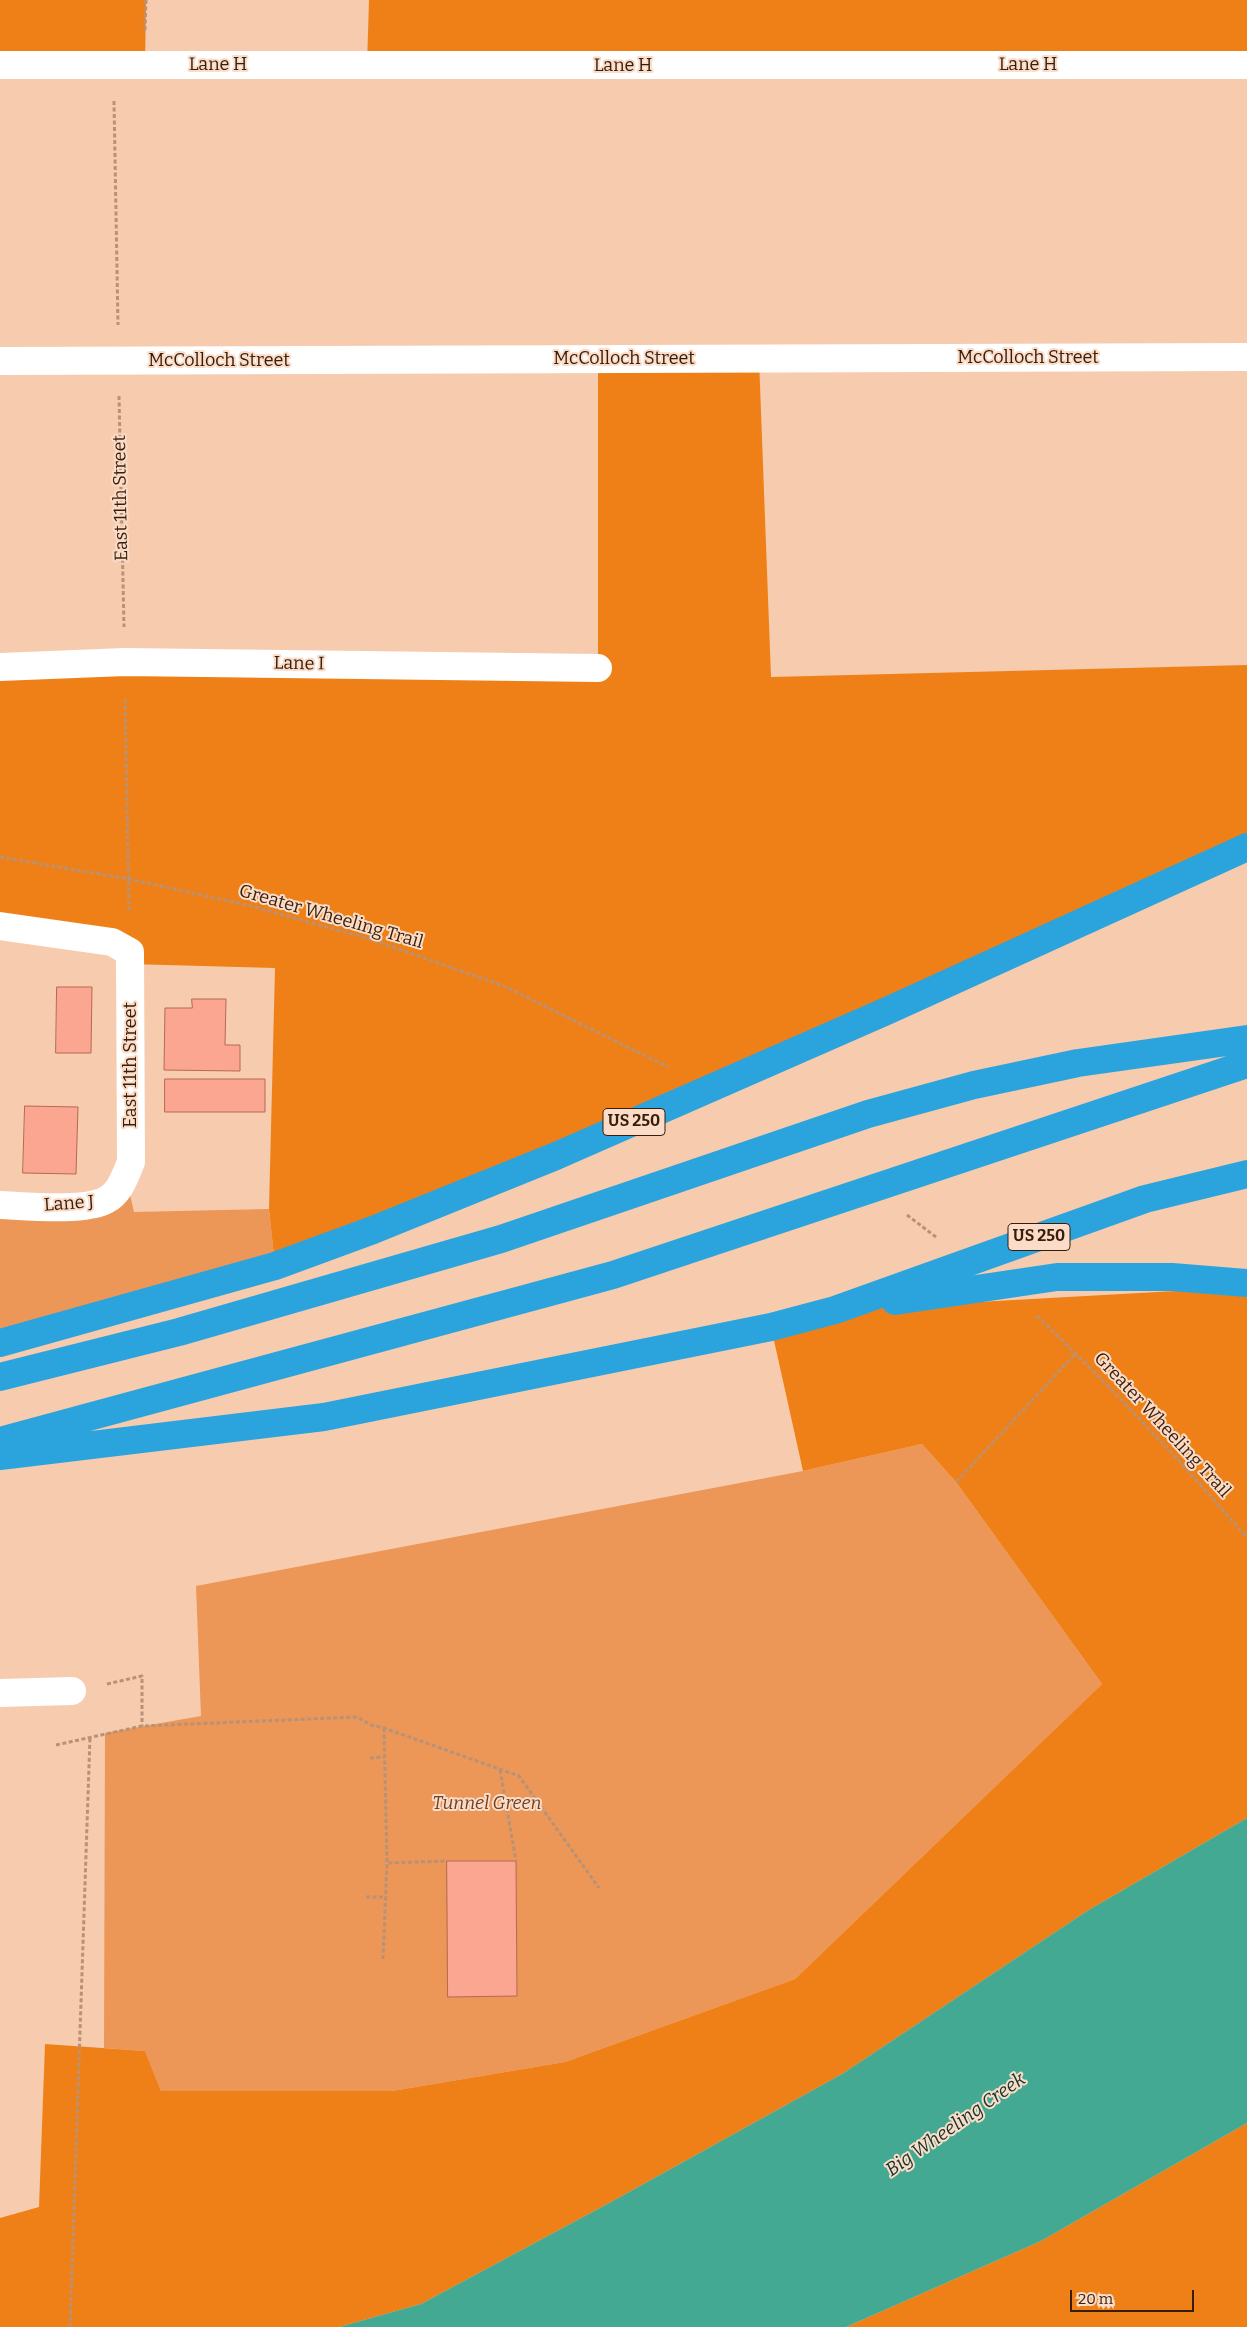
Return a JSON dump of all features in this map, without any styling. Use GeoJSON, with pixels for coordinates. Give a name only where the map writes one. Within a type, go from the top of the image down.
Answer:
{"type":"FeatureCollection","features":[{"type":"Feature","properties":{"kind":"highway","name":"US 250"},"geometry":{"type":"LineString","coordinates":[[0,1343],[275,1266],[373,1230],[592,1140],[889,1010],[1247,847]]}},
{"type":"Feature","properties":{"kind":"highway"},"geometry":{"type":"LineString","coordinates":[[0,1377],[179,1332],[501,1239],[868,1114],[974,1085],[1078,1063],[1247,1039]]}},
{"type":"Feature","properties":{"kind":"highway"},"geometry":{"type":"LineString","coordinates":[[0,1441],[613,1275],[1247,1064]]}},
{"type":"Feature","properties":{"kind":"highway","name":"US 250"},"geometry":{"type":"LineString","coordinates":[[0,1456],[324,1417],[770,1327],[834,1310],[1145,1199],[1247,1174]]}},
{"type":"Feature","properties":{"kind":"highway"},"geometry":{"type":"LineString","coordinates":[[834,1310],[1057,1278],[1172,1278],[1247,1283]]}},
{"type":"Feature","properties":{"kind":"street","name":"Lane H"},"geometry":{"type":"LineString","coordinates":[[0,65],[1247,65]]}},
{"type":"Feature","properties":{"kind":"street","name":"McColloch Street"},"geometry":{"type":"LineString","coordinates":[[0,361],[1247,356]]}},
{"type":"Feature","properties":{"kind":"street","name":"Lane I"},"geometry":{"type":"LineString","coordinates":[[0,666],[125,662],[598,668]]}},
{"type":"Feature","properties":{"kind":"street","name":"East 11th Street"},"geometry":{"type":"LineString","coordinates":[[0,926],[112,942],[130,952],[131,1162],[126,1177]]}},
{"type":"Feature","properties":{"kind":"street","name":"Lane J"},"geometry":{"type":"LineString","coordinates":[[0,1205],[78,1206],[105,1201],[117,1191],[126,1177]]}},
{"type":"Feature","properties":{"kind":"street"},"geometry":{"type":"LineString","coordinates":[[0,1693],[72,1691]]}},
{"type":"Feature","properties":{"kind":"path","name":"East 11th Street"},"geometry":{"type":"LineString","coordinates":[[113,66],[129,913]]}},
{"type":"Feature","properties":{"kind":"path","name":"Greater Wheeling Trail"},"geometry":{"type":"LineString","coordinates":[[0,857],[129,879],[247,905],[370,939],[504,986],[638,1051]]}},
{"type":"Feature","properties":{"kind":"path","name":"Greater Wheeling Trail"},"geometry":{"type":"LineString","coordinates":[[956,1482],[1076,1353],[1197,1480],[1247,1538]]}},
{"type":"Feature","properties":{"kind":"path"},"geometry":{"type":"LineString","coordinates":[[72,1691],[142,1676],[142,1726]]}},
{"type":"Feature","properties":{"kind":"path"},"geometry":{"type":"LineString","coordinates":[[56,1745],[142,1726],[357,1717],[371,1725],[518,1776],[599,1888]]}},
{"type":"Feature","properties":{"kind":"path"},"geometry":{"type":"LineString","coordinates":[[384,1728],[387,1863],[384,1959]]}},
{"type":"Feature","properties":{"kind":"path"},"geometry":{"type":"LineString","coordinates":[[70,2327],[90,1738]]}},
{"type":"Feature","properties":{"kind":"path"},"geometry":{"type":"LineString","coordinates":[[370,1758],[385,1757]]}},
{"type":"Feature","properties":{"kind":"path"},"geometry":{"type":"LineString","coordinates":[[500,1770],[516,1861]]}},
{"type":"Feature","properties":{"kind":"path"},"geometry":{"type":"LineString","coordinates":[[387,1863],[447,1861]]}},
{"type":"Feature","properties":{"kind":"path"},"geometry":{"type":"LineString","coordinates":[[366,1897],[386,1897]]}},
{"type":"Feature","properties":{"kind":"green space"},"geometry":{"type":"Polygon","coordinates":[[[126,1177],[134,1212],[269,1209],[275,1266],[0,1341],[0,1205],[78,1206],[126,1177]]]}},
{"type":"Feature","properties":{"kind":"green space","name":"Tunnel Green"},"geometry":{"type":"Polygon","coordinates":[[[922,1444],[956,1482],[1102,1684],[795,1979],[565,2062],[392,2091],[161,2091],[145,2051],[104,2048],[105,1733],[201,1716],[196,1586],[803,1471],[922,1444]]]}},
{"type":"Feature","properties":{"kind":"shaded area"},"geometry":{"type":"Polygon","coordinates":[[[0,0],[146,0],[145,65],[0,65],[0,0]]]}},
{"type":"Feature","properties":{"kind":"shaded area"},"geometry":{"type":"Polygon","coordinates":[[[369,0],[1247,0],[1247,65],[367,66],[369,0]]]}},
{"type":"Feature","properties":{"kind":"shaded area"},"geometry":{"type":"Polygon","coordinates":[[[598,359],[759,359],[771,677],[1247,665],[1247,847],[275,1266],[269,1209],[275,968],[130,964],[130,952],[0,926],[0,667],[598,668],[598,359]]]}},
{"type":"Feature","properties":{"kind":"shaded area"},"geometry":{"type":"Polygon","coordinates":[[[1247,1287],[1247,1818],[1087,1911],[842,2074],[611,2202],[421,2304],[339,2327],[0,2327],[0,2218],[39,2207],[45,2044],[145,2051],[161,2091],[392,2091],[565,2062],[795,1979],[1102,1684],[956,1482],[922,1444],[803,1471],[771,1327],[835,1310],[1247,1287]]]}},
{"type":"Feature","properties":{"kind":"shaded area"},"geometry":{"type":"Polygon","coordinates":[[[1247,2123],[1247,2327],[846,2327],[1041,2241],[1247,2123]]]}},
{"type":"Feature","properties":{"kind":"water","name":"Big Wheeling Creek"},"geometry":{"type":"Polygon","coordinates":[[[1247,1818],[1247,2123],[1041,2241],[846,2327],[339,2327],[421,2304],[611,2202],[842,2074],[1087,1911],[1247,1818]]]}},
{"type":"Feature","properties":{"kind":"building"},"geometry":{"type":"Polygon","coordinates":[[[57,987],[92,987],[91,1053],[56,1053],[57,987]]]}},
{"type":"Feature","properties":{"kind":"building"},"geometry":{"type":"Polygon","coordinates":[[[192,999],[226,999],[225,1045],[240,1045],[240,1071],[164,1070],[165,1008],[192,1008],[192,999]]]}},
{"type":"Feature","properties":{"kind":"building"},"geometry":{"type":"Polygon","coordinates":[[[165,1079],[265,1079],[265,1112],[165,1112],[165,1079]]]}},
{"type":"Feature","properties":{"kind":"building"},"geometry":{"type":"Polygon","coordinates":[[[25,1106],[78,1107],[76,1174],[23,1173],[25,1106]]]}},
{"type":"Feature","properties":{"kind":"building"},"geometry":{"type":"Polygon","coordinates":[[[447,1861],[516,1861],[517,1996],[448,1997],[447,1861]]]}}]}
